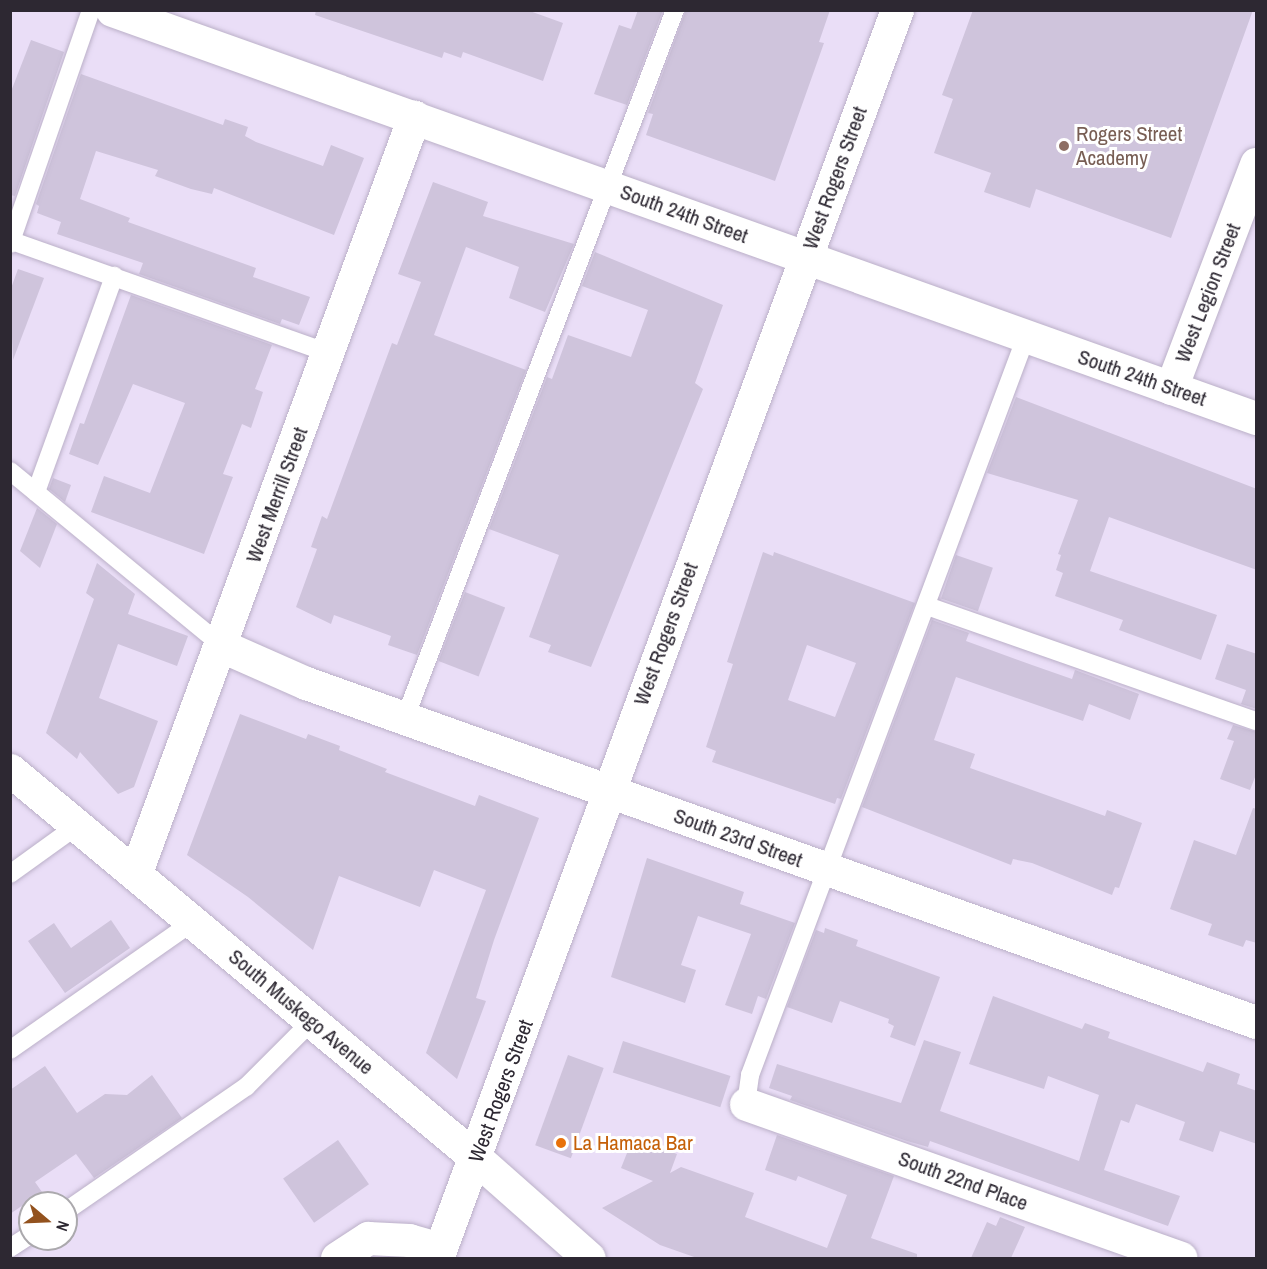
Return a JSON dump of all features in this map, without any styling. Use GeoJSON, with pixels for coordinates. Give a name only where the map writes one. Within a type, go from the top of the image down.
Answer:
{"type":"FeatureCollection","features":[{"type":"Feature","properties":{"kind":"street","name":"South 24th Street"},"geometry":{"type":"LineString","coordinates":[[112,10],[607,185],[805,259],[1257,418]]}},
{"type":"Feature","properties":{"kind":"street","name":"West Rogers Street"},"geometry":{"type":"LineString","coordinates":[[439,1254],[477,1159],[608,792],[897,10]]}},
{"type":"Feature","properties":{"kind":"street","name":"West Merrill Street"},"geometry":{"type":"LineString","coordinates":[[136,872],[222,646],[414,117]]}},
{"type":"Feature","properties":{"kind":"street","name":"West Legion Street"},"geometry":{"type":"LineString","coordinates":[[1172,388],[1257,164]]}},
{"type":"Feature","properties":{"kind":"street","name":"South 23rd Street"},"geometry":{"type":"LineString","coordinates":[[222,646],[306,683],[1257,1022]]}},
{"type":"Feature","properties":{"kind":"street","name":"South Muskego Avenue"},"geometry":{"type":"LineString","coordinates":[[10,770],[136,872],[477,1159],[590,1258]]}},
{"type":"Feature","properties":{"kind":"street","name":"South 22nd Place"},"geometry":{"type":"LineString","coordinates":[[746,1104],[1180,1258]]}},
{"type":"Feature","properties":{"kind":"street"},"geometry":{"type":"LineString","coordinates":[[337,1258],[368,1238],[409,1240],[439,1254]]}},
{"type":"Feature","properties":{"kind":"lane"},"geometry":{"type":"LineString","coordinates":[[91,10],[11,242],[114,276],[328,353]]}},
{"type":"Feature","properties":{"kind":"lane"},"geometry":{"type":"LineString","coordinates":[[405,718],[675,10]]}},
{"type":"Feature","properties":{"kind":"lane"},"geometry":{"type":"LineString","coordinates":[[36,492],[114,276]]}},
{"type":"Feature","properties":{"kind":"lane"},"geometry":{"type":"LineString","coordinates":[[746,1104],[750,1075],[1026,337]]}},
{"type":"Feature","properties":{"kind":"lane"},"geometry":{"type":"LineString","coordinates":[[10,471],[222,646]]}},
{"type":"Feature","properties":{"kind":"lane"},"geometry":{"type":"LineString","coordinates":[[927,606],[1257,722]]}},
{"type":"Feature","properties":{"kind":"lane"},"geometry":{"type":"LineString","coordinates":[[10,874],[78,825]]}},
{"type":"Feature","properties":{"kind":"lane"},"geometry":{"type":"LineString","coordinates":[[10,1050],[193,922]]}},
{"type":"Feature","properties":{"kind":"lane"},"geometry":{"type":"LineString","coordinates":[[78,1203],[246,1087],[312,1021]]}},
{"type":"Feature","properties":{"kind":"building"},"geometry":{"type":"Polygon","coordinates":[[[316,10],[527,10],[563,23],[543,81],[463,52],[461,58],[444,52],[442,58],[315,15],[316,10]]]}},
{"type":"Feature","properties":{"kind":"building"},"geometry":{"type":"Polygon","coordinates":[[[638,10],[663,10],[627,105],[594,94],[619,25],[631,29],[638,10]]]}},
{"type":"Feature","properties":{"kind":"building"},"geometry":{"type":"Polygon","coordinates":[[[686,10],[830,10],[819,42],[824,43],[775,181],[646,135],[653,114],[648,113],[686,10]]]}},
{"type":"Feature","properties":{"kind":"building"},"geometry":{"type":"Polygon","coordinates":[[[973,10],[1253,10],[1171,238],[1036,189],[1030,208],[984,192],[991,173],[934,153],[953,99],[942,95],[973,10]]]}},
{"type":"Feature","properties":{"kind":"building"},"geometry":{"type":"Polygon","coordinates":[[[31,40],[64,52],[15,196],[10,195],[10,94],[31,40]]]}},
{"type":"Feature","properties":{"kind":"building"},"geometry":{"type":"Polygon","coordinates":[[[81,74],[223,125],[225,119],[248,127],[245,136],[256,142],[323,166],[331,145],[364,158],[334,235],[214,188],[212,194],[191,189],[155,176],[158,170],[96,151],[80,199],[130,218],[128,222],[256,268],[253,277],[310,297],[299,325],[282,319],[280,324],[139,274],[143,263],[57,234],[61,222],[37,213],[39,206],[36,204],[81,74]]]}},
{"type":"Feature","properties":{"kind":"building"},"geometry":{"type":"Polygon","coordinates":[[[433,182],[488,202],[483,216],[574,244],[545,312],[509,298],[519,267],[466,247],[434,335],[526,370],[417,655],[388,645],[391,636],[334,615],[331,624],[296,607],[317,549],[311,547],[322,516],[327,519],[392,343],[397,345],[421,282],[398,274],[433,182]]]}},
{"type":"Feature","properties":{"kind":"building"},"geometry":{"type":"Polygon","coordinates":[[[595,252],[723,305],[695,383],[703,389],[591,667],[548,652],[551,645],[529,637],[559,555],[489,529],[547,377],[552,379],[568,335],[631,357],[648,310],[582,286],[595,252]]]}},
{"type":"Feature","properties":{"kind":"building"},"geometry":{"type":"Polygon","coordinates":[[[18,269],[44,278],[13,360],[10,291],[18,269]]]}},
{"type":"Feature","properties":{"kind":"building"},"geometry":{"type":"Polygon","coordinates":[[[131,295],[272,345],[255,389],[263,392],[251,428],[242,424],[223,474],[233,477],[204,554],[91,512],[104,476],[150,493],[185,403],[133,384],[98,465],[69,454],[80,423],[84,424],[131,295]]]}},
{"type":"Feature","properties":{"kind":"building"},"geometry":{"type":"Polygon","coordinates":[[[1016,397],[1257,489],[1257,570],[1109,517],[1090,571],[1217,615],[1201,660],[1119,630],[1123,620],[1055,596],[1063,573],[1056,570],[1061,555],[1058,554],[1078,500],[987,473],[1016,397]]]}},
{"type":"Feature","properties":{"kind":"building"},"geometry":{"type":"Polygon","coordinates":[[[53,478],[71,485],[65,502],[49,489],[53,478]]]}},
{"type":"Feature","properties":{"kind":"building"},"geometry":{"type":"Polygon","coordinates":[[[37,508],[57,524],[40,568],[20,551],[37,508]]]}},
{"type":"Feature","properties":{"kind":"building"},"geometry":{"type":"Polygon","coordinates":[[[763,552],[773,556],[774,552],[915,603],[841,799],[837,798],[835,804],[712,762],[716,751],[706,747],[733,664],[727,662],[763,552]],[[807,645],[788,700],[835,717],[856,663],[807,645]]]}},
{"type":"Feature","properties":{"kind":"building"},"geometry":{"type":"Polygon","coordinates":[[[956,555],[993,568],[978,611],[941,598],[956,555]]]}},
{"type":"Feature","properties":{"kind":"building"},"geometry":{"type":"Polygon","coordinates":[[[97,563],[135,594],[128,614],[188,636],[177,666],[118,644],[99,698],[158,721],[134,787],[118,794],[80,752],[77,759],[46,733],[94,599],[86,593],[97,563]]]}},
{"type":"Feature","properties":{"kind":"building"},"geometry":{"type":"Polygon","coordinates":[[[465,592],[505,607],[479,676],[438,661],[465,592]]]}},
{"type":"Feature","properties":{"kind":"building"},"geometry":{"type":"Polygon","coordinates":[[[932,620],[969,633],[966,641],[1032,665],[1072,679],[1075,670],[1139,694],[1130,720],[1089,704],[1083,721],[956,677],[934,740],[975,754],[970,768],[1105,816],[1107,810],[1142,823],[1119,888],[1115,887],[1112,895],[1032,863],[1013,859],[1011,865],[862,807],[932,620]]]}},
{"type":"Feature","properties":{"kind":"building"},"geometry":{"type":"Polygon","coordinates":[[[1227,644],[1257,654],[1257,709],[1241,704],[1246,690],[1215,679],[1227,644]]]}},
{"type":"Feature","properties":{"kind":"building"},"geometry":{"type":"Polygon","coordinates":[[[240,714],[306,739],[308,734],[340,746],[339,750],[387,769],[385,772],[475,806],[479,795],[539,818],[494,940],[476,998],[486,1001],[457,1079],[426,1053],[486,890],[434,870],[420,907],[339,876],[313,950],[248,897],[187,855],[240,714]]]}},
{"type":"Feature","properties":{"kind":"building"},"geometry":{"type":"Polygon","coordinates":[[[1233,725],[1257,732],[1257,772],[1250,790],[1220,779],[1234,741],[1227,739],[1233,725]]]}},
{"type":"Feature","properties":{"kind":"building"},"geometry":{"type":"Polygon","coordinates":[[[1253,808],[1257,809],[1257,943],[1246,940],[1243,947],[1208,935],[1212,924],[1170,909],[1194,840],[1236,855],[1253,808]]]}},
{"type":"Feature","properties":{"kind":"building"},"geometry":{"type":"Polygon","coordinates":[[[647,858],[744,892],[740,904],[795,923],[766,999],[758,996],[752,1014],[725,1005],[751,934],[698,916],[681,965],[696,970],[685,1003],[611,977],[647,858]]]}},
{"type":"Feature","properties":{"kind":"building"},"geometry":{"type":"Polygon","coordinates":[[[111,920],[130,948],[65,993],[28,941],[54,923],[71,948],[111,920]]]}},
{"type":"Feature","properties":{"kind":"building"},"geometry":{"type":"Polygon","coordinates":[[[825,928],[858,940],[856,946],[940,977],[915,1046],[890,1037],[894,1026],[888,1023],[889,1019],[840,1001],[832,1023],[787,1007],[816,930],[824,933],[825,928]]]}},
{"type":"Feature","properties":{"kind":"building"},"geometry":{"type":"Polygon","coordinates":[[[993,996],[1082,1029],[1085,1023],[1110,1032],[1108,1038],[1203,1072],[1207,1062],[1240,1074],[1237,1084],[1257,1091],[1257,1144],[1220,1131],[1213,1152],[1179,1140],[1185,1122],[1136,1104],[1129,1123],[1121,1120],[1104,1170],[1180,1196],[1168,1226],[930,1141],[928,1147],[907,1141],[790,1100],[792,1096],[769,1088],[777,1064],[901,1103],[924,1040],[961,1052],[940,1111],[1079,1161],[1099,1095],[1048,1076],[1044,1089],[969,1064],[993,996]]]}},
{"type":"Feature","properties":{"kind":"building"},"geometry":{"type":"Polygon","coordinates":[[[623,1041],[730,1076],[720,1107],[613,1072],[623,1041]]]}},
{"type":"Feature","properties":{"kind":"building"},"geometry":{"type":"Polygon","coordinates":[[[568,1055],[604,1068],[571,1158],[535,1145],[568,1055]]]}},
{"type":"Feature","properties":{"kind":"building"},"geometry":{"type":"Polygon","coordinates":[[[45,1066],[77,1113],[105,1094],[127,1095],[152,1075],[182,1118],[94,1178],[76,1154],[35,1182],[41,1191],[18,1191],[18,1208],[10,1214],[10,1090],[45,1066]]]}},
{"type":"Feature","properties":{"kind":"building"},"geometry":{"type":"Polygon","coordinates":[[[777,1135],[894,1176],[871,1238],[917,1254],[917,1258],[697,1258],[660,1245],[602,1208],[653,1181],[621,1168],[633,1138],[677,1154],[670,1173],[681,1167],[754,1193],[745,1217],[827,1248],[847,1195],[798,1176],[796,1181],[765,1170],[777,1135]]]}},
{"type":"Feature","properties":{"kind":"building"},"geometry":{"type":"Polygon","coordinates":[[[338,1140],[369,1184],[314,1223],[283,1178],[338,1140]]]}},
{"type":"Feature","properties":{"kind":"building"},"geometry":{"type":"Polygon","coordinates":[[[1000,1217],[1025,1227],[1011,1258],[971,1258],[987,1222],[996,1226],[1000,1217]]]}},
{"type":"Feature","properties":{"kind":"place","name":"Rogers Street Academy"},"geometry":{"type":"Point","coordinates":[1064,146]}},
{"type":"Feature","properties":{"kind":"place","name":"La Hamaca Bar"},"geometry":{"type":"Point","coordinates":[561,1143]}}]}
